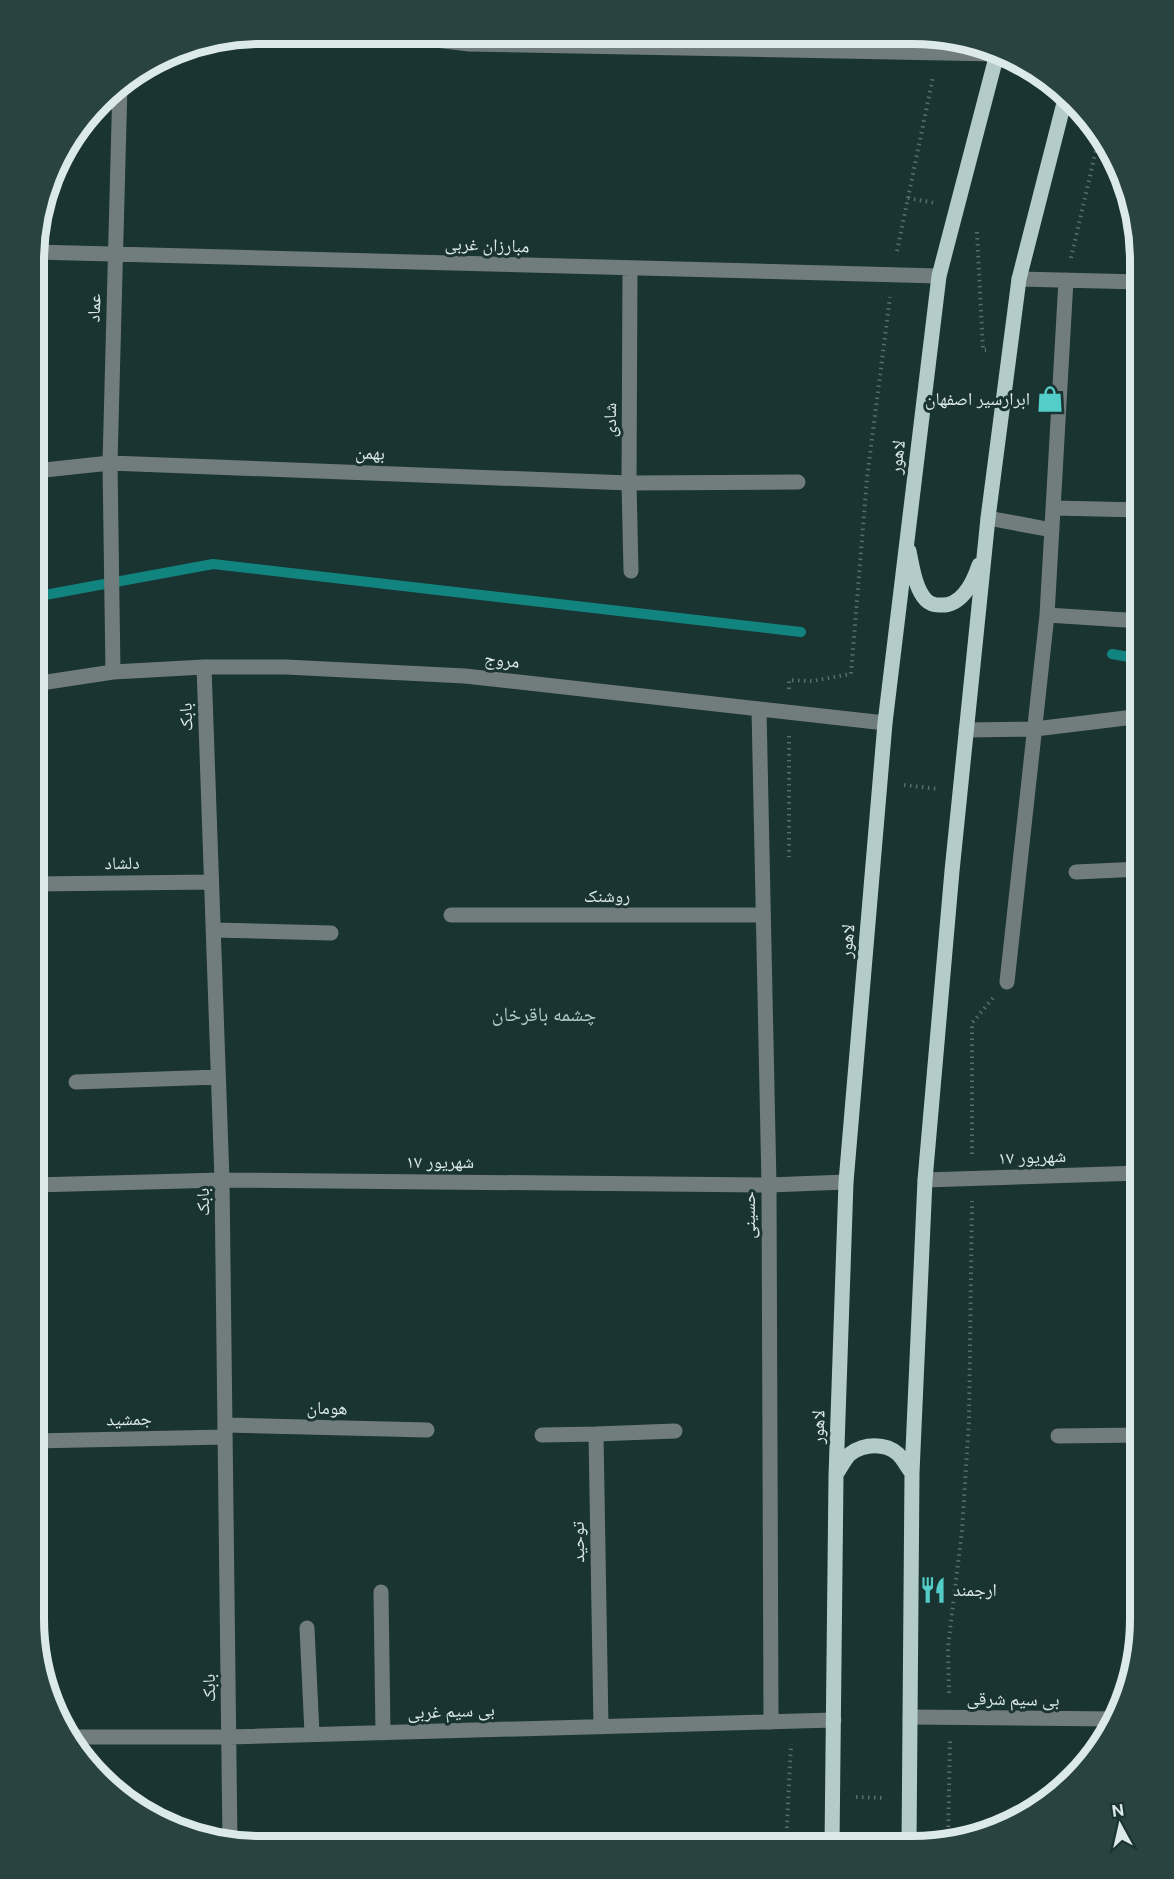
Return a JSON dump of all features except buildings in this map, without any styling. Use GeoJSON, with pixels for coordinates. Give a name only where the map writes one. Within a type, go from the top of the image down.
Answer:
{"type":"FeatureCollection","features":[{"type":"Feature","properties":{"kind":"main road","name":"لاهور"},"geometry":{"type":"LineString","coordinates":[[832,1836],[836,1476],[846,1182],[885,723],[939,276],[995,60]]}},
{"type":"Feature","properties":{"kind":"main road"},"geometry":{"type":"LineString","coordinates":[[909,1836],[912,1473],[925,1180],[966,730],[988,518],[1009,353],[1019,279],[1064,104]]}},
{"type":"Feature","properties":{"kind":"main road"},"geometry":{"type":"LineString","coordinates":[[907,539],[921,592],[926,601],[941,606],[949,604],[966,592],[973,581],[986,546]]}},
{"type":"Feature","properties":{"kind":"main road"},"geometry":{"type":"LineString","coordinates":[[836,1476],[850,1454],[867,1446],[877,1445],[887,1447],[900,1456],[912,1473]]}},
{"type":"Feature","properties":{"kind":"street"},"geometry":{"type":"LineString","coordinates":[[636,44],[974,52]]}},
{"type":"Feature","properties":{"kind":"street","name":"عماد"},"geometry":{"type":"LineString","coordinates":[[113,672],[110,463],[120,96]]}},
{"type":"Feature","properties":{"kind":"street","name":"مبارزان غربی"},"geometry":{"type":"LineString","coordinates":[[44,252],[939,276]]}},
{"type":"Feature","properties":{"kind":"street","name":"شادی"},"geometry":{"type":"LineString","coordinates":[[630,268],[628,483],[631,571]]}},
{"type":"Feature","properties":{"kind":"street"},"geometry":{"type":"LineString","coordinates":[[1019,279],[1130,282]]}},
{"type":"Feature","properties":{"kind":"street"},"geometry":{"type":"LineString","coordinates":[[1007,982],[1047,615],[1066,280]]}},
{"type":"Feature","properties":{"kind":"street","name":"بهمن"},"geometry":{"type":"LineString","coordinates":[[44,470],[110,463],[628,483],[798,482]]}},
{"type":"Feature","properties":{"kind":"street"},"geometry":{"type":"LineString","coordinates":[[1053,508],[1130,510]]}},
{"type":"Feature","properties":{"kind":"street"},"geometry":{"type":"LineString","coordinates":[[988,518],[1052,530]]}},
{"type":"Feature","properties":{"kind":"street"},"geometry":{"type":"LineString","coordinates":[[1047,615],[1130,620]]}},
{"type":"Feature","properties":{"kind":"street","name":"مروج"},"geometry":{"type":"LineString","coordinates":[[44,682],[113,672],[204,667],[286,667],[465,676],[885,723]]}},
{"type":"Feature","properties":{"kind":"street","name":"بابک"},"geometry":{"type":"LineString","coordinates":[[204,667],[222,1180],[230,1833]]}},
{"type":"Feature","properties":{"kind":"street","name":"حسینی"},"geometry":{"type":"LineString","coordinates":[[759,708],[768,1185],[771,1722]]}},
{"type":"Feature","properties":{"kind":"street"},"geometry":{"type":"LineString","coordinates":[[966,730],[1035,729],[1130,717]]}},
{"type":"Feature","properties":{"kind":"street"},"geometry":{"type":"LineString","coordinates":[[1076,872],[1130,870]]}},
{"type":"Feature","properties":{"kind":"street","name":"دلشاد"},"geometry":{"type":"LineString","coordinates":[[44,884],[211,882]]}},
{"type":"Feature","properties":{"kind":"street","name":"روشنک"},"geometry":{"type":"LineString","coordinates":[[451,915],[763,915]]}},
{"type":"Feature","properties":{"kind":"street"},"geometry":{"type":"LineString","coordinates":[[213,930],[331,933]]}},
{"type":"Feature","properties":{"kind":"street"},"geometry":{"type":"LineString","coordinates":[[76,1082],[218,1077]]}},
{"type":"Feature","properties":{"kind":"street","name":"۱۷ شهریور"},"geometry":{"type":"LineString","coordinates":[[925,1180],[1130,1173]]}},
{"type":"Feature","properties":{"kind":"street","name":"۱۷ شهریور"},"geometry":{"type":"LineString","coordinates":[[44,1185],[222,1180],[768,1185],[846,1182]]}},
{"type":"Feature","properties":{"kind":"street","name":"هومان"},"geometry":{"type":"LineString","coordinates":[[225,1431],[427,1430]]}},
{"type":"Feature","properties":{"kind":"street","name":"جمشید"},"geometry":{"type":"LineString","coordinates":[[44,1440],[225,1431]]}},
{"type":"Feature","properties":{"kind":"street"},"geometry":{"type":"LineString","coordinates":[[542,1435],[675,1431]]}},
{"type":"Feature","properties":{"kind":"street","name":"توحید"},"geometry":{"type":"LineString","coordinates":[[596,1434],[601,1727]]}},
{"type":"Feature","properties":{"kind":"street"},"geometry":{"type":"LineString","coordinates":[[1058,1436],[1130,1435]]}},
{"type":"Feature","properties":{"kind":"street"},"geometry":{"type":"LineString","coordinates":[[381,1592],[383,1733]]}},
{"type":"Feature","properties":{"kind":"street"},"geometry":{"type":"LineString","coordinates":[[307,1628],[312,1734]]}},
{"type":"Feature","properties":{"kind":"street","name":"بی سیم شرقی"},"geometry":{"type":"LineString","coordinates":[[910,1717],[1105,1719]]}},
{"type":"Feature","properties":{"kind":"street","name":"بی سیم غربی"},"geometry":{"type":"LineString","coordinates":[[79,1737],[229,1737],[834,1720]]}},
{"type":"Feature","properties":{"kind":"path"},"geometry":{"type":"LineString","coordinates":[[789,866],[789,680],[812,681],[851,674],[867,478],[892,275],[938,53]]}},
{"type":"Feature","properties":{"kind":"path"},"geometry":{"type":"LineString","coordinates":[[1066,280],[1097,145]]}},
{"type":"Feature","properties":{"kind":"path"},"geometry":{"type":"LineString","coordinates":[[909,198],[976,213],[983,350],[1009,353]]}},
{"type":"Feature","properties":{"kind":"path"},"geometry":{"type":"LineString","coordinates":[[880,782],[960,791]]}},
{"type":"Feature","properties":{"kind":"path"},"geometry":{"type":"LineString","coordinates":[[948,1833],[950,1718],[948,1647],[962,1530],[969,1421],[972,1023],[1007,982]]}},
{"type":"Feature","properties":{"kind":"path"},"geometry":{"type":"LineString","coordinates":[[786,1836],[792,1721]]}},
{"type":"Feature","properties":{"kind":"path"},"geometry":{"type":"LineString","coordinates":[[833,1796],[909,1798]]}},
{"type":"Feature","properties":{"kind":"waterway"},"geometry":{"type":"LineString","coordinates":[[44,595],[213,564],[801,632]]}},
{"type":"Feature","properties":{"kind":"waterway"},"geometry":{"type":"LineString","coordinates":[[1112,654],[1130,657]]}},
{"type":"Feature","properties":{"kind":"place","name":"ابرارسیر اصفهان"},"geometry":{"type":"Point","coordinates":[1050,399]}},
{"type":"Feature","properties":{"kind":"place","name":"ارجمند"},"geometry":{"type":"Point","coordinates":[933,1590]}},
{"type":"Feature","properties":{"kind":"district","name":"چشمه باقرخان"},"geometry":{"type":"Point","coordinates":[544,1014]}}]}
